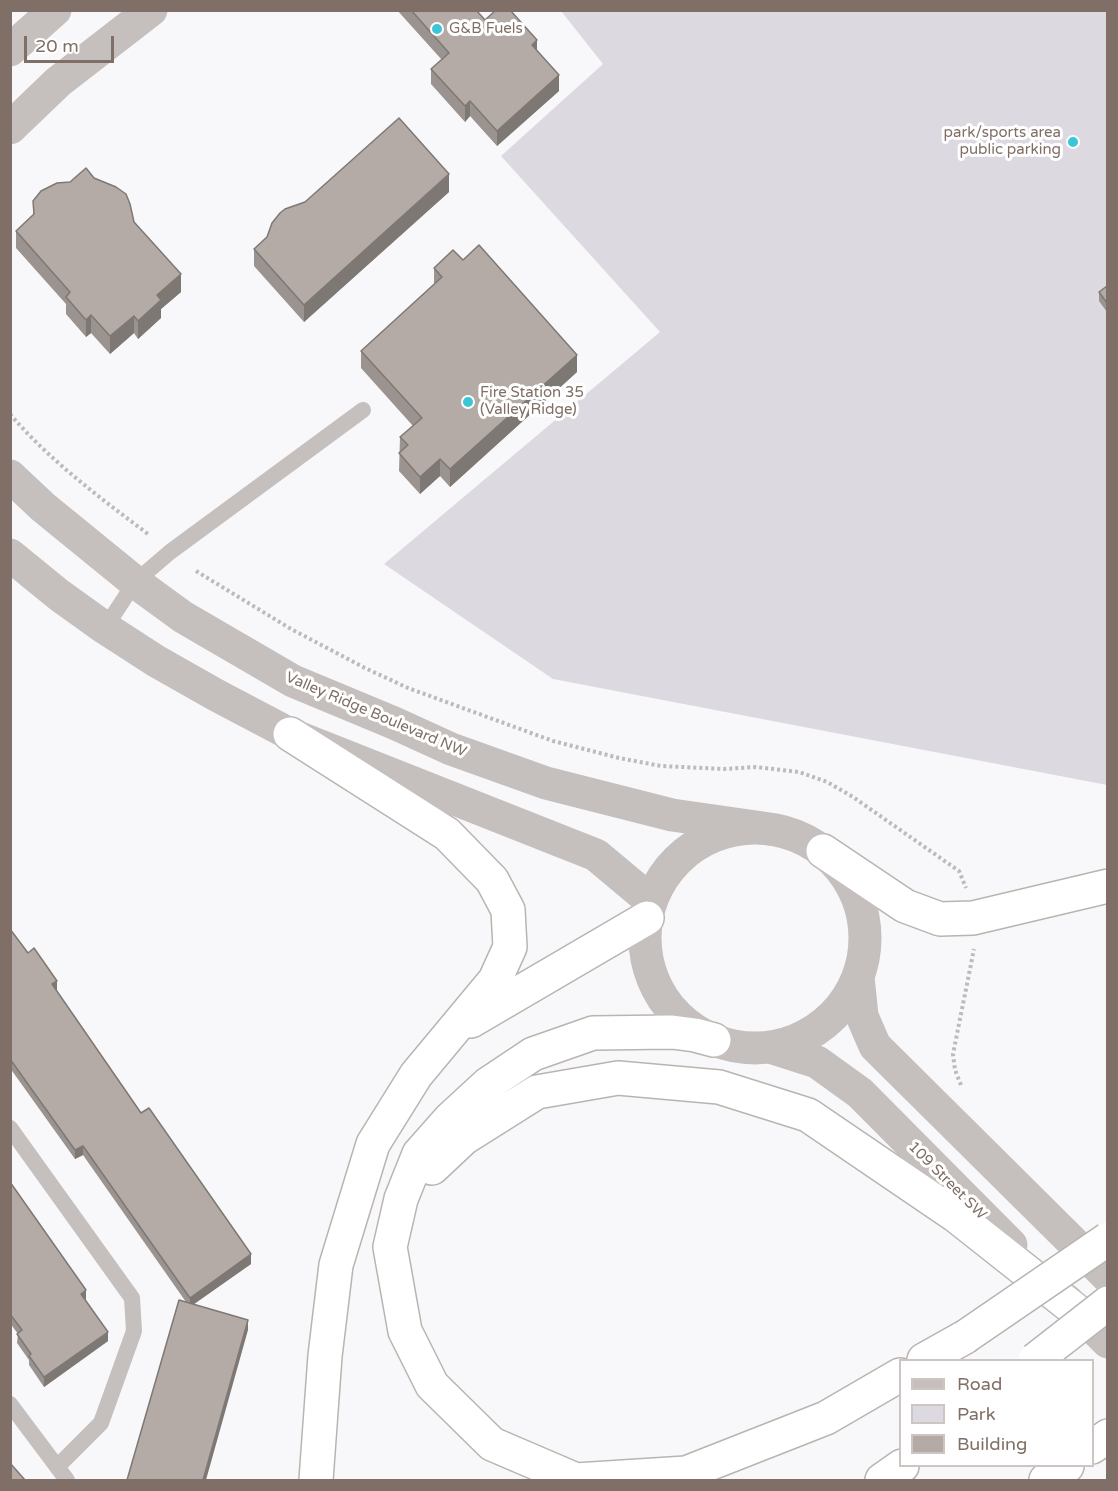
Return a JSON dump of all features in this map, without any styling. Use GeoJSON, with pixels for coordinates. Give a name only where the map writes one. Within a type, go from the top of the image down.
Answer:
{"type":"FeatureCollection","features":[{"type":"Feature","properties":{"kind":"highway"},"geometry":{"type":"LineString","coordinates":[[290,734],[447,834],[492,880],[508,910],[510,947],[495,980],[416,1076],[373,1144],[336,1265],[325,1356],[316,1480]]}},
{"type":"Feature","properties":{"kind":"highway"},"geometry":{"type":"LineString","coordinates":[[823,851],[905,906],[940,919],[973,918],[1107,886]]}},
{"type":"Feature","properties":{"kind":"highway"},"geometry":{"type":"LineString","coordinates":[[451,1032],[649,909]]}},
{"type":"Feature","properties":{"kind":"highway"},"geometry":{"type":"LineString","coordinates":[[714,1040],[672,1032],[593,1033],[533,1054],[488,1084],[450,1119],[419,1154],[401,1199],[390,1247],[405,1331],[432,1385],[492,1444],[576,1479],[686,1473],[826,1418],[899,1376]]}},
{"type":"Feature","properties":{"kind":"highway"},"geometry":{"type":"LineString","coordinates":[[401,1199],[464,1138],[537,1092],[618,1078],[719,1087],[808,1115],[955,1215],[1074,1308]]}},
{"type":"Feature","properties":{"kind":"highway"},"geometry":{"type":"LineString","coordinates":[[926,1359],[965,1337],[1107,1239]]}},
{"type":"Feature","properties":{"kind":"highway"},"geometry":{"type":"LineString","coordinates":[[1036,1359],[1107,1303]]}},
{"type":"Feature","properties":{"kind":"highway"},"geometry":{"type":"LineString","coordinates":[[1094,1446],[1107,1436]]}},
{"type":"Feature","properties":{"kind":"highway"},"geometry":{"type":"LineString","coordinates":[[882,1480],[901,1467]]}},
{"type":"Feature","properties":{"kind":"highway"},"geometry":{"type":"LineString","coordinates":[[1046,1480],[1066,1467]]}},
{"type":"Feature","properties":{"kind":"street"},"geometry":{"type":"LineString","coordinates":[[10,50],[56,10]]}},
{"type":"Feature","properties":{"kind":"street"},"geometry":{"type":"LineString","coordinates":[[10,128],[58,82],[151,10]]}},
{"type":"Feature","properties":{"kind":"street"},"geometry":{"type":"LineString","coordinates":[[10,457],[43,507]]}},
{"type":"Feature","properties":{"kind":"street","name":"Valley Ridge Boulevard NW"},"geometry":{"type":"LineString","coordinates":[[10,476],[43,507],[135,582],[183,616],[293,681],[451,749],[546,783],[660,812],[763,828]]}},
{"type":"Feature","properties":{"kind":"street"},"geometry":{"type":"LineString","coordinates":[[10,555],[59,595],[105,628],[156,661],[216,695],[290,734],[596,855],[649,909]]}},
{"type":"Feature","properties":{"kind":"street"},"geometry":{"type":"LineString","coordinates":[[763,828],[795,835],[823,851],[843,871],[857,895],[864,922],[865,950],[858,977],[844,1003],[824,1024],[798,1039],[770,1047],[741,1047],[714,1040],[692,1028],[673,1011],[658,991],[649,967],[645,942],[649,909],[664,875],[684,854],[707,838],[735,830],[763,828]]}},
{"type":"Feature","properties":{"kind":"street"},"geometry":{"type":"LineString","coordinates":[[858,977],[862,1017],[875,1046],[1107,1277]]}},
{"type":"Feature","properties":{"kind":"street","name":"109 Street SW"},"geometry":{"type":"LineString","coordinates":[[770,1047],[817,1062],[860,1093],[1107,1342]]}},
{"type":"Feature","properties":{"kind":"lane"},"geometry":{"type":"LineString","coordinates":[[105,628],[135,582],[170,552],[363,410]]}},
{"type":"Feature","properties":{"kind":"lane"},"geometry":{"type":"LineString","coordinates":[[10,1128],[132,1298],[134,1331],[101,1423],[57,1467]]}},
{"type":"Feature","properties":{"kind":"lane"},"geometry":{"type":"LineString","coordinates":[[10,1404],[67,1480]]}},
{"type":"Feature","properties":{"kind":"path"},"geometry":{"type":"LineString","coordinates":[[10,414],[58,463],[148,534]]}},
{"type":"Feature","properties":{"kind":"path"},"geometry":{"type":"LineString","coordinates":[[196,571],[291,629],[376,673],[408,688],[553,741],[660,766],[724,769],[756,767],[800,772],[827,782],[853,797],[959,871],[969,895],[975,943],[953,1054],[955,1070],[962,1088]]}},
{"type":"Feature","properties":{"kind":"green space"},"geometry":{"type":"Polygon","coordinates":[[[561,11],[1107,11],[1107,785],[553,679],[384,564],[660,332],[501,156],[603,64],[561,11]]]}},
{"type":"Feature","properties":{"kind":"building"},"geometry":{"type":"Polygon","coordinates":[[[411,10],[476,10],[485,20],[496,10],[510,10],[537,40],[532,45],[559,75],[497,131],[470,101],[465,106],[431,69],[449,53],[411,10]]]}},
{"type":"Feature","properties":{"kind":"building"},"geometry":{"type":"Polygon","coordinates":[[[399,118],[449,174],[304,305],[254,249],[267,237],[272,223],[280,213],[305,202],[399,118]]]}},
{"type":"Feature","properties":{"kind":"building"},"geometry":{"type":"Polygon","coordinates":[[[86,168],[94,178],[126,194],[134,222],[181,274],[157,295],[161,300],[138,321],[134,316],[110,336],[91,315],[86,320],[66,297],[70,292],[16,231],[34,214],[33,201],[41,191],[57,183],[70,182],[86,168]]]}},
{"type":"Feature","properties":{"kind":"building","name":"Fire Station 35 (Valley Ridge)"},"geometry":{"type":"Polygon","coordinates":[[[479,245],[577,355],[450,469],[440,459],[420,477],[399,453],[408,445],[400,437],[422,418],[361,351],[442,277],[434,268],[453,250],[463,260],[479,245]]]}},
{"type":"Feature","properties":{"kind":"building"},"geometry":{"type":"Polygon","coordinates":[[[1107,286],[1107,303],[1099,292],[1107,286]]]}},
{"type":"Feature","properties":{"kind":"building"},"geometry":{"type":"Polygon","coordinates":[[[10,929],[28,953],[34,948],[57,981],[52,984],[141,1113],[149,1108],[251,1254],[190,1298],[83,1146],[75,1150],[10,1059],[10,929]]]}},
{"type":"Feature","properties":{"kind":"building"},"geometry":{"type":"Polygon","coordinates":[[[10,1182],[86,1290],[81,1294],[108,1332],[44,1377],[17,1334],[22,1330],[10,1314],[10,1182]]]}},
{"type":"Feature","properties":{"kind":"building"},"geometry":{"type":"Polygon","coordinates":[[[179,1300],[248,1320],[203,1480],[127,1480],[179,1300]]]}},
{"type":"Feature","properties":{"kind":"building"},"geometry":{"type":"Polygon","coordinates":[[[10,1463],[25,1480],[10,1480],[10,1463]]]}},
{"type":"Feature","properties":{"kind":"place","name":"G&B Fuels"},"geometry":{"type":"Point","coordinates":[437,29]}},
{"type":"Feature","properties":{"kind":"place","name":"park/sports area public parking"},"geometry":{"type":"Point","coordinates":[1073,142]}},
{"type":"Feature","properties":{"kind":"place","name":"Fire Station 35 (Valley Ridge)"},"geometry":{"type":"Point","coordinates":[468,402]}}]}
